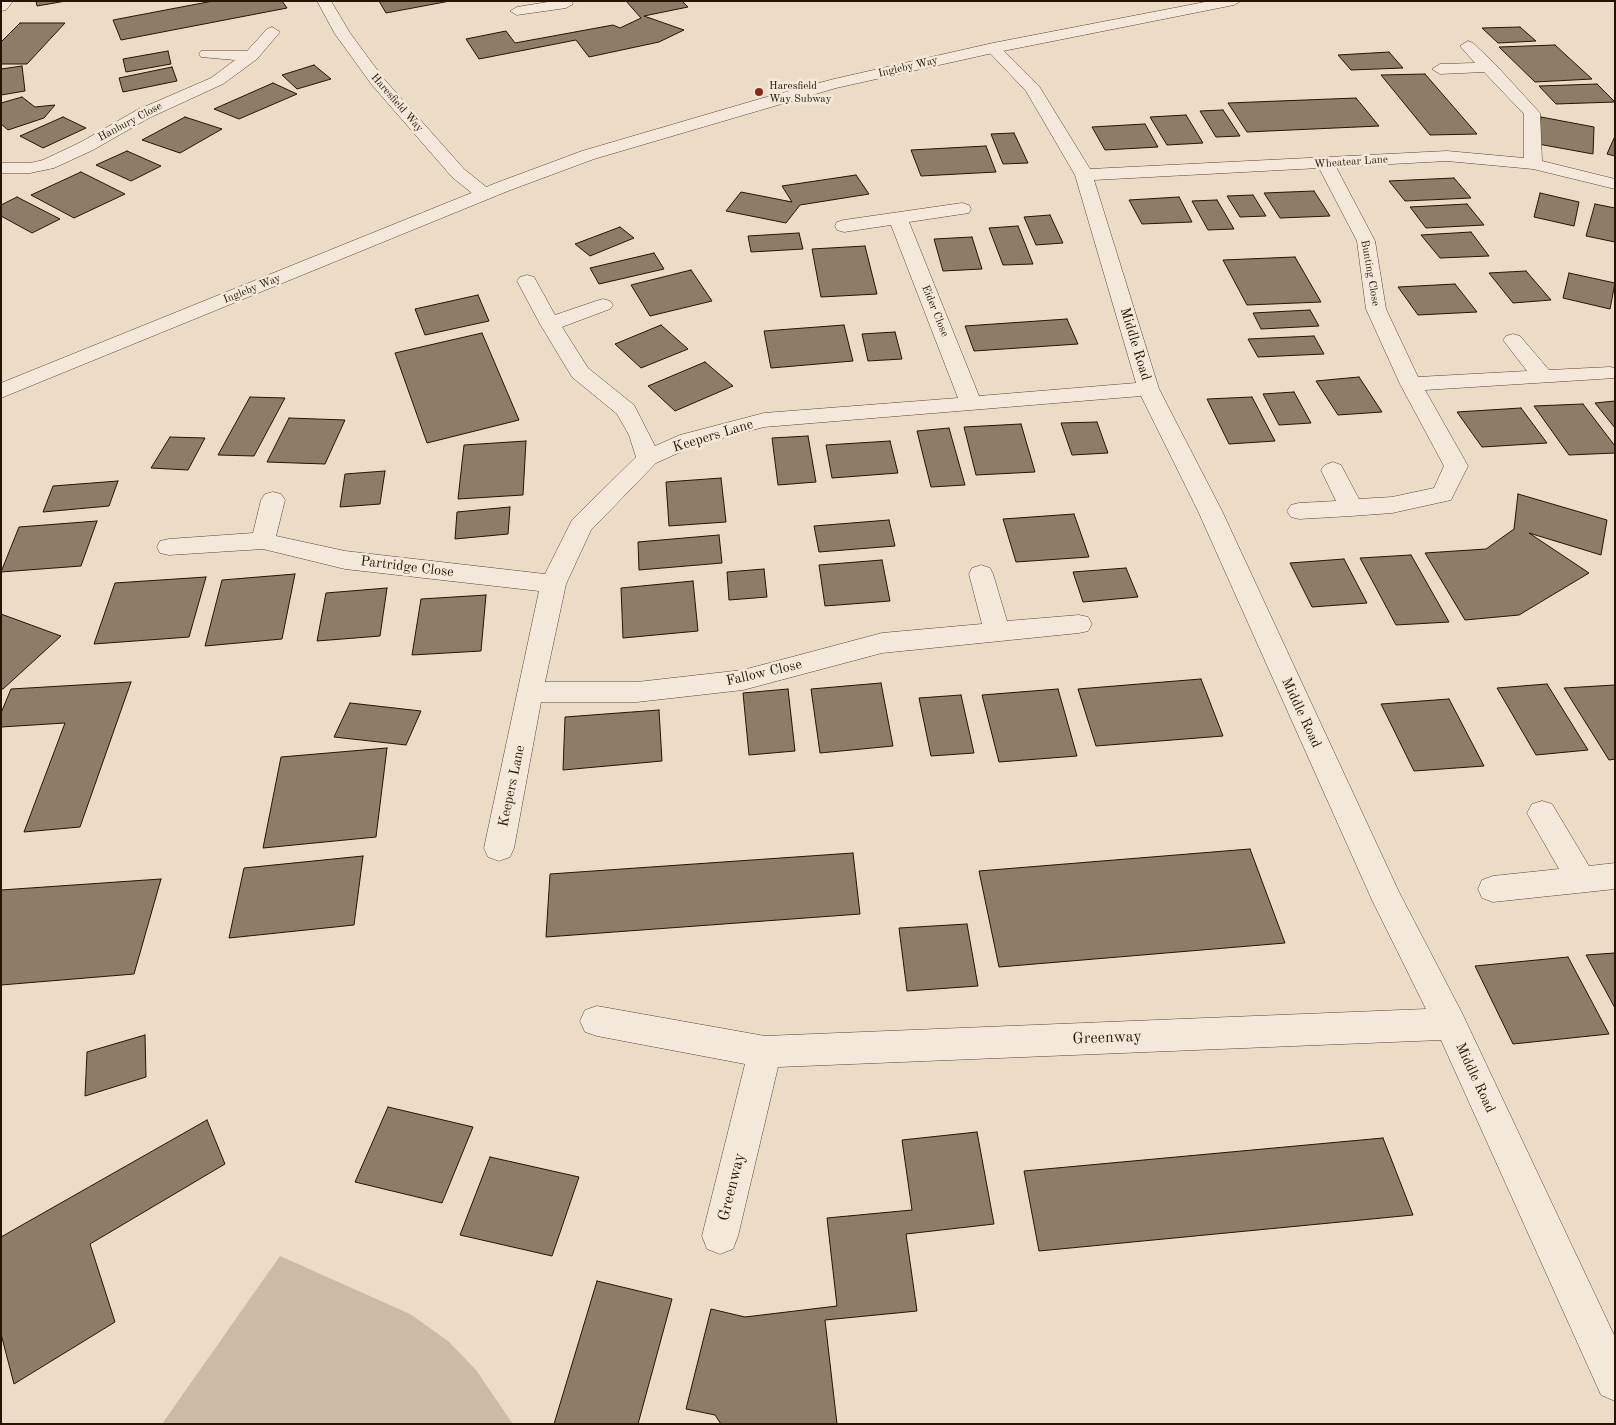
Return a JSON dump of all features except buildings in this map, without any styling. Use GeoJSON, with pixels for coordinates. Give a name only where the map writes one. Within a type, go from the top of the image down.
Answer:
{"type":"FeatureCollection","features":[{"type":"Feature","properties":{"kind":"street"},"geometry":{"type":"LineString","coordinates":[[1,7],[6,1]]}},
{"type":"Feature","properties":{"kind":"street","name":"Haresfield Way"},"geometry":{"type":"LineString","coordinates":[[324,1],[343,34],[378,82],[458,172],[493,191]]}},
{"type":"Feature","properties":{"kind":"street","name":"Ingleby Way"},"geometry":{"type":"LineString","coordinates":[[1,391],[493,191],[588,155],[778,98],[993,48],[1234,1]]}},
{"type":"Feature","properties":{"kind":"street"},"geometry":{"type":"LineString","coordinates":[[517,12],[569,6]]}},
{"type":"Feature","properties":{"kind":"street","name":"Hanbury Close"},"geometry":{"type":"LineString","coordinates":[[1,168],[30,168],[48,164],[69,155],[143,114],[217,81],[251,56],[272,32]]}},
{"type":"Feature","properties":{"kind":"street"},"geometry":{"type":"LineString","coordinates":[[1468,46],[1532,113],[1533,164]]}},
{"type":"Feature","properties":{"kind":"street","name":"Middle Road"},"geometry":{"type":"LineString","coordinates":[[993,48],[1033,88],[1084,175],[1148,389],[1210,511],[1387,900],[1450,1024],[1615,1381]]}},
{"type":"Feature","properties":{"kind":"street"},"geometry":{"type":"LineString","coordinates":[[207,54],[251,56]]}},
{"type":"Feature","properties":{"kind":"street"},"geometry":{"type":"LineString","coordinates":[[1440,69],[1489,67]]}},
{"type":"Feature","properties":{"kind":"street","name":"Wheatear Lane"},"geometry":{"type":"LineString","coordinates":[[1084,175],[1326,164],[1446,156],[1533,164],[1615,184]]}},
{"type":"Feature","properties":{"kind":"street","name":"Bunting Close"},"geometry":{"type":"LineString","coordinates":[[1299,512],[1392,505],[1443,494],[1456,466],[1411,384],[1376,309],[1366,241],[1326,164]]}},
{"type":"Feature","properties":{"kind":"street"},"geometry":{"type":"LineString","coordinates":[[844,226],[962,209]]}},
{"type":"Feature","properties":{"kind":"street","name":"Eider Close"},"geometry":{"type":"LineString","coordinates":[[898,218],[972,404]]}},
{"type":"Feature","properties":{"kind":"street"},"geometry":{"type":"LineString","coordinates":[[527,281],[550,324],[580,372],[626,410],[640,435],[648,458]]}},
{"type":"Feature","properties":{"kind":"street"},"geometry":{"type":"LineString","coordinates":[[550,324],[603,305]]}},
{"type":"Feature","properties":{"kind":"street"},"geometry":{"type":"LineString","coordinates":[[1513,340],[1543,377]]}},
{"type":"Feature","properties":{"kind":"street"},"geometry":{"type":"LineString","coordinates":[[1411,384],[1610,373]]}},
{"type":"Feature","properties":{"kind":"street","name":"Keepers Lane"},"geometry":{"type":"LineString","coordinates":[[499,848],[523,734],[529,692],[553,584],[581,526],[648,458],[688,440],[764,420],[1148,389]]}},
{"type":"Feature","properties":{"kind":"street"},"geometry":{"type":"LineString","coordinates":[[1333,470],[1351,508]]}},
{"type":"Feature","properties":{"kind":"street"},"geometry":{"type":"LineString","coordinates":[[263,541],[273,500]]}},
{"type":"Feature","properties":{"kind":"street","name":"Partridge Close"},"geometry":{"type":"LineString","coordinates":[[169,547],[263,541],[344,560],[553,584]]}},
{"type":"Feature","properties":{"kind":"street"},"geometry":{"type":"LineString","coordinates":[[981,574],[997,631]]}},
{"type":"Feature","properties":{"kind":"street","name":"Fallow Close"},"geometry":{"type":"LineString","coordinates":[[529,692],[637,692],[742,680],[882,643],[1078,624]]}},
{"type":"Feature","properties":{"kind":"street"},"geometry":{"type":"LineString","coordinates":[[1542,812],[1582,881]]}},
{"type":"Feature","properties":{"kind":"street"},"geometry":{"type":"LineString","coordinates":[[1494,889],[1615,876]]}},
{"type":"Feature","properties":{"kind":"street","name":"Greenway"},"geometry":{"type":"LineString","coordinates":[[597,1021],[765,1052],[1450,1024]]}},
{"type":"Feature","properties":{"kind":"street","name":"Greenway"},"geometry":{"type":"LineString","coordinates":[[720,1236],[765,1052]]}},
{"type":"Feature","properties":{"kind":"shaded area"},"geometry":{"type":"Polygon","coordinates":[[[280,1256],[410,1314],[448,1341],[476,1370],[513,1424],[162,1424],[280,1256]]]}},
{"type":"Feature","properties":{"kind":"place","name":"Haresfield Way Subway"},"geometry":{"type":"Point","coordinates":[759,92]}}]}
